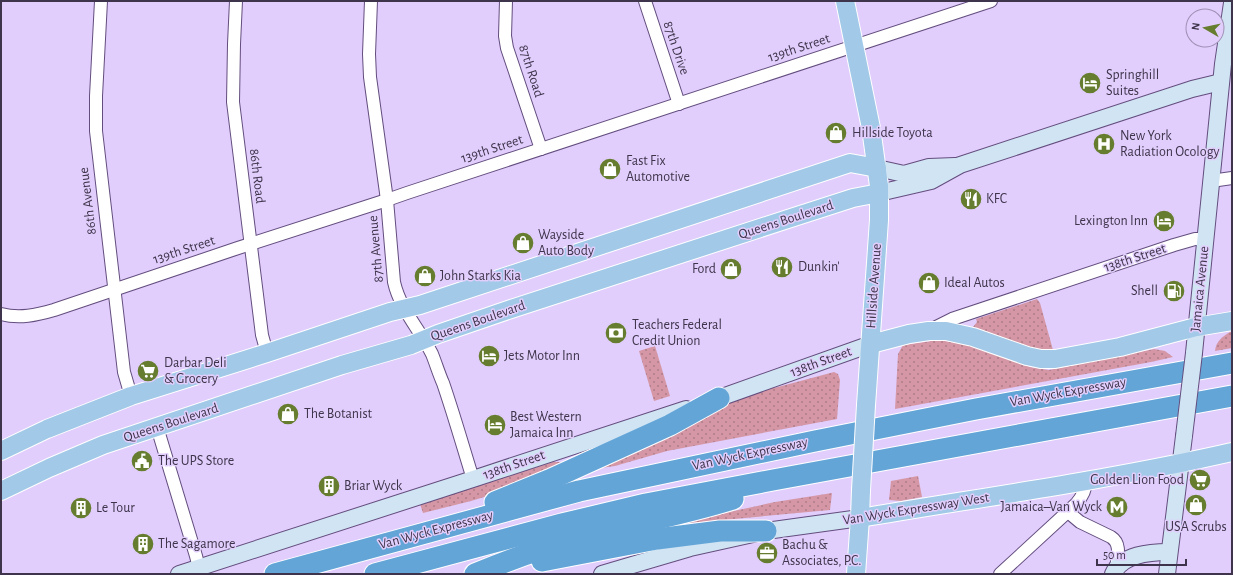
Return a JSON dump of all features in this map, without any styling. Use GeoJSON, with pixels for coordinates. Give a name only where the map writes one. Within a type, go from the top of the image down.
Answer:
{"type":"FeatureCollection","features":[{"type":"Feature","properties":{"kind":"highway","name":"Van Wyck Expressway"},"geometry":{"type":"LineString","coordinates":[[275,574],[545,500],[622,482],[976,409],[1232,362]]}},
{"type":"Feature","properties":{"kind":"highway","name":"Van Wyck Expressway"},"geometry":{"type":"LineString","coordinates":[[375,574],[603,514],[815,472],[1232,396]]}},
{"type":"Feature","properties":{"kind":"highway"},"geometry":{"type":"LineString","coordinates":[[409,537],[549,480],[670,425],[719,398]]}},
{"type":"Feature","properties":{"kind":"highway"},"geometry":{"type":"LineString","coordinates":[[475,574],[528,553],[578,538],[705,508],[815,472]]}},
{"type":"Feature","properties":{"kind":"highway"},"geometry":{"type":"LineString","coordinates":[[483,574],[601,549],[657,539],[720,531],[766,531]]}},
{"type":"Feature","properties":{"kind":"main road","name":"Hillside Avenue"},"geometry":{"type":"LineString","coordinates":[[845,1],[871,128],[879,193],[879,220],[856,574]]}},
{"type":"Feature","properties":{"kind":"main road","name":"Jamaica Avenue"},"geometry":{"type":"LineString","coordinates":[[1167,574],[1194,353],[1221,82],[1229,35],[1232,3]]}},
{"type":"Feature","properties":{"kind":"main road","name":"Queens Boulevard"},"geometry":{"type":"LineString","coordinates":[[1,491],[49,468],[103,445],[335,368],[411,345],[504,312],[853,198],[931,181],[960,165],[1192,89],[1221,82]]}},
{"type":"Feature","properties":{"kind":"main road","name":"Queens Boulevard"},"geometry":{"type":"LineString","coordinates":[[1,451],[47,429],[131,396],[382,315],[420,305],[850,163],[904,174],[929,167],[960,165]]}},
{"type":"Feature","properties":{"kind":"main road"},"geometry":{"type":"LineString","coordinates":[[871,344],[895,337],[929,331],[955,332],[1027,356],[1055,359],[1120,347],[1196,327],[1232,321]]}},
{"type":"Feature","properties":{"kind":"main road","name":"138th Street"},"geometry":{"type":"LineString","coordinates":[[179,574],[719,398],[871,344]]}},
{"type":"Feature","properties":{"kind":"main road","name":"Van Wyck Expressway West"},"geometry":{"type":"LineString","coordinates":[[602,574],[690,548],[766,531],[860,518],[1086,481],[1180,464],[1232,452]]}},
{"type":"Feature","properties":{"kind":"main road"},"geometry":{"type":"LineString","coordinates":[[1114,571],[1125,560],[1132,557],[1169,552]]}},
{"type":"Feature","properties":{"kind":"street","name":"86th Avenue"},"geometry":{"type":"LineString","coordinates":[[101,1],[96,96],[96,131],[124,372],[131,396]]}},
{"type":"Feature","properties":{"kind":"street","name":"86th Road"},"geometry":{"type":"LineString","coordinates":[[236,1],[233,52],[233,102],[262,335],[267,353]]}},
{"type":"Feature","properties":{"kind":"street","name":"87th Avenue"},"geometry":{"type":"LineString","coordinates":[[371,1],[369,47],[370,77],[387,200],[396,292],[433,356],[473,479]]}},
{"type":"Feature","properties":{"kind":"street","name":"87th Road"},"geometry":{"type":"LineString","coordinates":[[506,1],[505,36],[507,48],[541,149]]}},
{"type":"Feature","properties":{"kind":"street","name":"87th Drive"},"geometry":{"type":"LineString","coordinates":[[645,1],[679,104]]}},
{"type":"Feature","properties":{"kind":"street","name":"139th Street"},"geometry":{"type":"LineString","coordinates":[[1,314],[21,316],[42,314],[250,244],[990,1]]}},
{"type":"Feature","properties":{"kind":"street"},"geometry":{"type":"LineString","coordinates":[[1212,182],[1232,178]]}},
{"type":"Feature","properties":{"kind":"street","name":"138th Street"},"geometry":{"type":"LineString","coordinates":[[929,331],[952,319],[1182,243],[1195,239],[1206,239]]}},
{"type":"Feature","properties":{"kind":"street"},"geometry":{"type":"LineString","coordinates":[[157,427],[199,568]]}},
{"type":"Feature","properties":{"kind":"street"},"geometry":{"type":"LineString","coordinates":[[1000,574],[1076,504],[1082,495],[1086,481]]}},
{"type":"Feature","properties":{"kind":"street"},"geometry":{"type":"LineString","coordinates":[[1068,512],[1080,522],[1115,540],[1118,549],[1114,571]]}},
{"type":"Feature","properties":{"kind":"shaded area"},"geometry":{"type":"Polygon","coordinates":[[[1037,299],[1040,303],[1053,350],[1036,350],[973,327],[977,322],[976,319],[1037,299]]]}},
{"type":"Feature","properties":{"kind":"shaded area"},"geometry":{"type":"Polygon","coordinates":[[[1232,332],[1232,348],[1215,351],[1220,340],[1232,332]]]}},
{"type":"Feature","properties":{"kind":"shaded area"},"geometry":{"type":"Polygon","coordinates":[[[938,340],[968,344],[999,354],[1030,367],[1049,370],[1154,349],[1165,351],[1173,357],[895,409],[898,354],[903,345],[938,340]]]}},
{"type":"Feature","properties":{"kind":"shaded area"},"geometry":{"type":"Polygon","coordinates":[[[655,346],[670,396],[654,401],[639,351],[655,346]]]}},
{"type":"Feature","properties":{"kind":"shaded area"},"geometry":{"type":"Polygon","coordinates":[[[834,372],[838,374],[840,380],[837,419],[667,451],[615,466],[586,470],[758,390],[778,387],[834,372]]]}},
{"type":"Feature","properties":{"kind":"shaded area"},"geometry":{"type":"Polygon","coordinates":[[[553,462],[563,463],[504,491],[423,513],[420,504],[553,462]]]}},
{"type":"Feature","properties":{"kind":"shaded area"},"geometry":{"type":"Polygon","coordinates":[[[918,476],[922,497],[901,501],[889,500],[891,481],[918,476]]]}},
{"type":"Feature","properties":{"kind":"shaded area"},"geometry":{"type":"Polygon","coordinates":[[[832,493],[830,510],[690,523],[688,521],[775,502],[832,493]]]}},
{"type":"Feature","properties":{"kind":"place","name":"Springhill Suites"},"geometry":{"type":"Point","coordinates":[1090,83]}},
{"type":"Feature","properties":{"kind":"place","name":"Hillside Toyota"},"geometry":{"type":"Point","coordinates":[836,133]}},
{"type":"Feature","properties":{"kind":"place","name":"New York Radiation Ocology"},"geometry":{"type":"Point","coordinates":[1104,144]}},
{"type":"Feature","properties":{"kind":"place","name":"Fast Fix Automotive"},"geometry":{"type":"Point","coordinates":[610,169]}},
{"type":"Feature","properties":{"kind":"place","name":"KFC"},"geometry":{"type":"Point","coordinates":[971,199]}},
{"type":"Feature","properties":{"kind":"place","name":"Lexington Inn"},"geometry":{"type":"Point","coordinates":[1164,221]}},
{"type":"Feature","properties":{"kind":"place","name":"Wayside Auto Body"},"geometry":{"type":"Point","coordinates":[523,243]}},
{"type":"Feature","properties":{"kind":"place","name":"Dunkin'"},"geometry":{"type":"Point","coordinates":[782,267]}},
{"type":"Feature","properties":{"kind":"place","name":"Ford"},"geometry":{"type":"Point","coordinates":[731,269]}},
{"type":"Feature","properties":{"kind":"place","name":"John Starks Kia"},"geometry":{"type":"Point","coordinates":[425,276]}},
{"type":"Feature","properties":{"kind":"place","name":"Ideal Autos"},"geometry":{"type":"Point","coordinates":[929,283]}},
{"type":"Feature","properties":{"kind":"place","name":"Shell"},"geometry":{"type":"Point","coordinates":[1174,291]}},
{"type":"Feature","properties":{"kind":"place","name":"Teachers Federal Credit Union"},"geometry":{"type":"Point","coordinates":[616,333]}},
{"type":"Feature","properties":{"kind":"place","name":"Jets Motor Inn"},"geometry":{"type":"Point","coordinates":[489,356]}},
{"type":"Feature","properties":{"kind":"place","name":"Darbar Deli & Grocery"},"geometry":{"type":"Point","coordinates":[148,371]}},
{"type":"Feature","properties":{"kind":"place","name":"The Botanist"},"geometry":{"type":"Point","coordinates":[288,414]}},
{"type":"Feature","properties":{"kind":"place","name":"Best Western Jamaica Inn"},"geometry":{"type":"Point","coordinates":[495,425]}},
{"type":"Feature","properties":{"kind":"place","name":"The UPS Store"},"geometry":{"type":"Point","coordinates":[142,461]}},
{"type":"Feature","properties":{"kind":"place","name":"Golden Lion Food"},"geometry":{"type":"Point","coordinates":[1200,480]}},
{"type":"Feature","properties":{"kind":"place","name":"Briar Wyck"},"geometry":{"type":"Point","coordinates":[329,486]}},
{"type":"Feature","properties":{"kind":"place","name":"USA Scrubs"},"geometry":{"type":"Point","coordinates":[1196,505]}},
{"type":"Feature","properties":{"kind":"place","name":"Jamaica–Van Wyck"},"geometry":{"type":"Point","coordinates":[1117,507]}},
{"type":"Feature","properties":{"kind":"place","name":"Le Tour"},"geometry":{"type":"Point","coordinates":[81,508]}},
{"type":"Feature","properties":{"kind":"place","name":"The Sagamore"},"geometry":{"type":"Point","coordinates":[143,544]}},
{"type":"Feature","properties":{"kind":"place","name":"Bachu & Associates, P.C."},"geometry":{"type":"Point","coordinates":[767,553]}}]}
